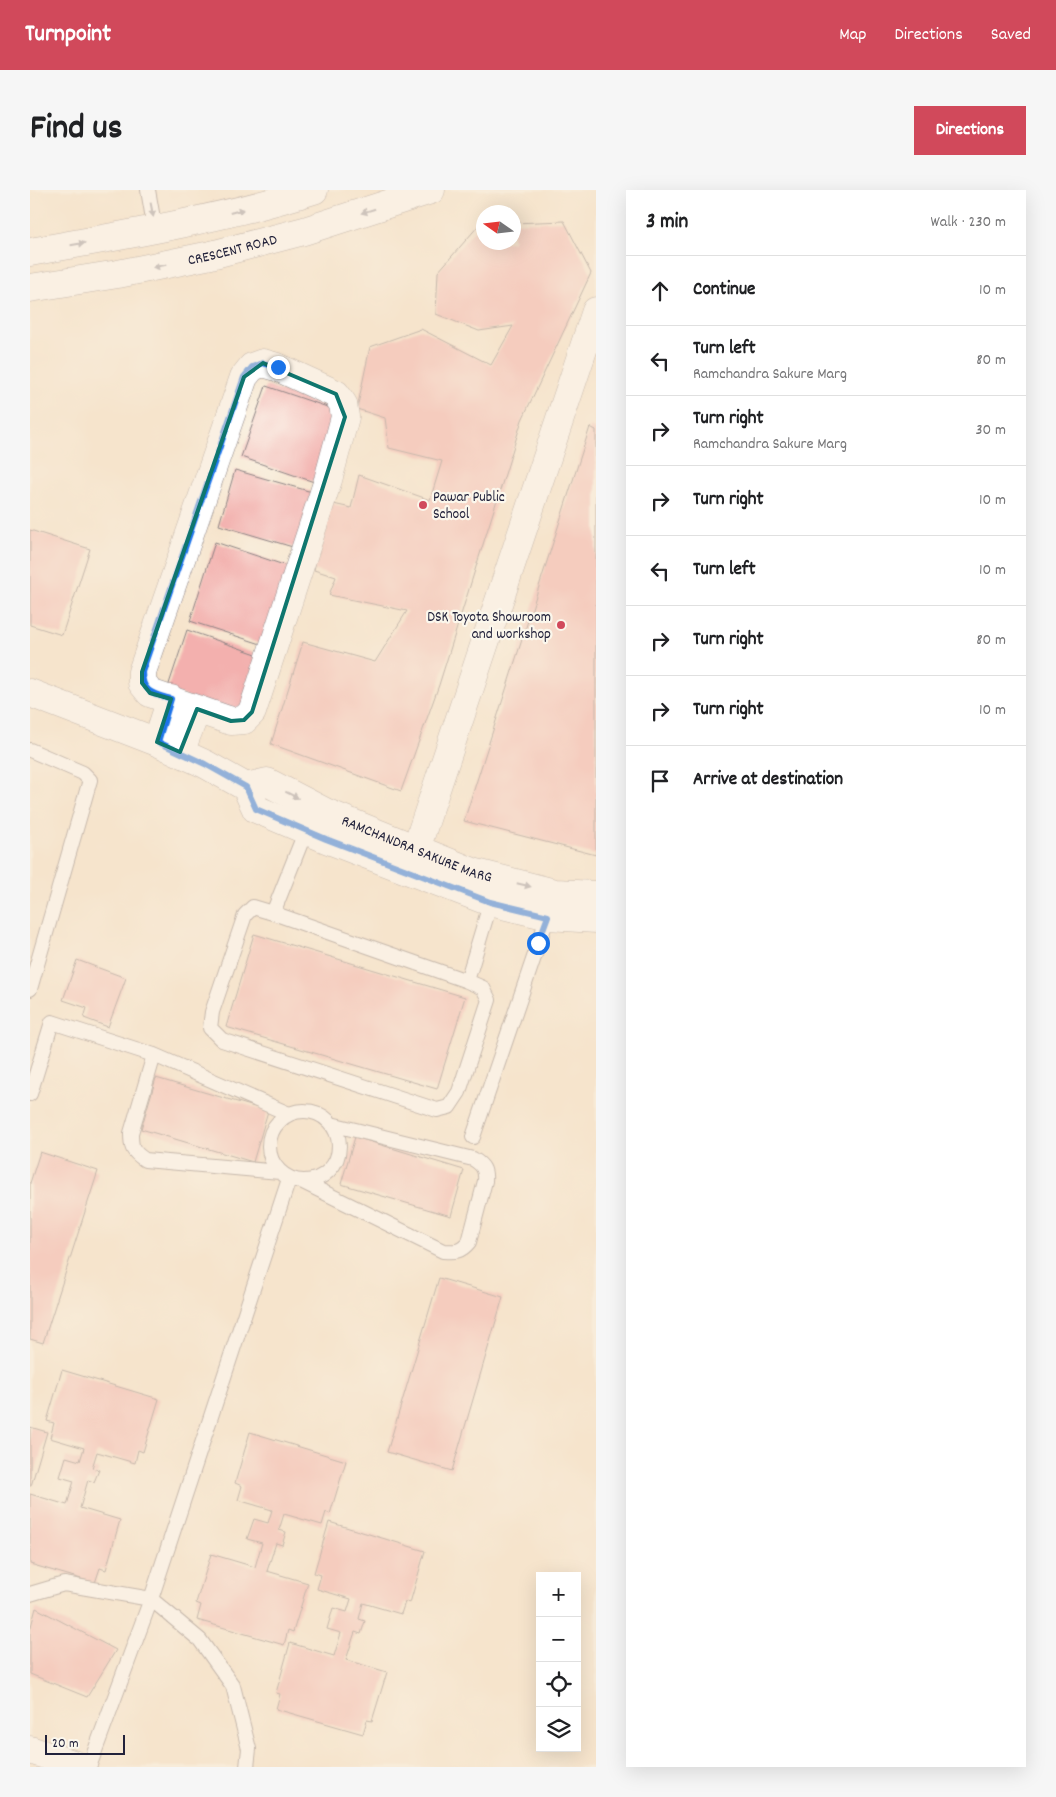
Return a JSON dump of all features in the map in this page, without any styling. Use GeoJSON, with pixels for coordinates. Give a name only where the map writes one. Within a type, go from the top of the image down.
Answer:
{"type":"FeatureCollection","features":[{"type":"Feature","properties":{"kind":"street"},"geometry":{"type":"LineString","coordinates":[[30,252],[203,220],[314,190]]}},
{"type":"Feature","properties":{"kind":"street","name":"CRESCENT ROAD"},"geometry":{"type":"LineString","coordinates":[[30,288],[118,274],[212,255],[304,231],[431,190]]}},
{"type":"Feature","properties":{"kind":"street"},"geometry":{"type":"LineString","coordinates":[[416,849],[596,311]]}},
{"type":"Feature","properties":{"kind":"street"},"geometry":{"type":"LineString","coordinates":[[263,363],[278,367],[336,394],[343,404],[345,417],[328,480],[252,712],[244,720],[232,721],[197,709],[150,692],[142,683],[142,672],[244,377],[252,367],[263,363]]}},
{"type":"Feature","properties":{"kind":"street"},"geometry":{"type":"LineString","coordinates":[[30,693],[169,747],[205,764],[246,787]]}},
{"type":"Feature","properties":{"kind":"street"},"geometry":{"type":"LineString","coordinates":[[169,747],[171,699]]}},
{"type":"Feature","properties":{"kind":"street"},"geometry":{"type":"LineString","coordinates":[[169,747],[197,709]]}},
{"type":"Feature","properties":{"kind":"street","name":"RAMCHANDRA SAKURE MARG"},"geometry":{"type":"LineString","coordinates":[[596,895],[494,890],[472,872],[325,812],[267,782],[246,787],[256,809],[306,830],[494,890],[548,916],[596,919]]}},
{"type":"Feature","properties":{"kind":"street"},"geometry":{"type":"LineString","coordinates":[[30,1751],[82,1767]]}},
{"type":"Feature","properties":{"kind":"lane"},"geometry":{"type":"LineString","coordinates":[[148,190],[156,230]]}},
{"type":"Feature","properties":{"kind":"lane"},"geometry":{"type":"LineString","coordinates":[[30,750],[83,772],[90,780],[30,989]]}},
{"type":"Feature","properties":{"kind":"lane"},"geometry":{"type":"LineString","coordinates":[[273,913],[306,830]]}},
{"type":"Feature","properties":{"kind":"lane"},"geometry":{"type":"LineString","coordinates":[[467,981],[494,890]]}},
{"type":"Feature","properties":{"kind":"lane"},"geometry":{"type":"LineString","coordinates":[[253,907],[467,981],[483,988],[489,1000],[460,1092],[449,1107],[437,1110],[222,1040],[210,1028],[212,1012],[244,915],[253,907]]}},
{"type":"Feature","properties":{"kind":"lane"},"geometry":{"type":"LineString","coordinates":[[473,1137],[548,916]]}},
{"type":"Feature","properties":{"kind":"lane"},"geometry":{"type":"LineString","coordinates":[[30,1094],[52,1022],[154,1055],[289,1114]]}},
{"type":"Feature","properties":{"kind":"lane"},"geometry":{"type":"LineString","coordinates":[[154,1055],[131,1133],[131,1146],[145,1160],[290,1177],[312,1180],[323,1176],[332,1168],[337,1158],[339,1146],[337,1134],[331,1124],[323,1116],[312,1112],[301,1111],[289,1114],[280,1120],[273,1129],[269,1140],[269,1152],[273,1163],[290,1177],[443,1251],[455,1252],[463,1249],[469,1242],[485,1181],[486,1171],[481,1163],[473,1159],[331,1124]]}},
{"type":"Feature","properties":{"kind":"lane"},"geometry":{"type":"LineString","coordinates":[[89,1767],[151,1599],[290,1177]]}},
{"type":"Feature","properties":{"kind":"lane"},"geometry":{"type":"LineString","coordinates":[[30,1594],[64,1584],[151,1599],[200,1640],[233,1686],[249,1749],[247,1767]]}},
{"type":"Feature","properties":{"kind":"highlighted area"},"geometry":{"type":"Polygon","coordinates":[[[263,363],[336,394],[345,417],[252,712],[244,720],[231,721],[197,709],[180,752],[157,742],[171,699],[150,693],[142,683],[142,672],[244,377],[263,363]]]}},
{"type":"Feature","properties":{"kind":"building","name":"Pawar Public School"},"geometry":{"type":"Polygon","coordinates":[[[564,221],[591,273],[522,420],[439,685],[401,791],[271,744],[303,642],[375,662],[407,611],[329,595],[336,577],[314,570],[329,503],[351,508],[359,475],[430,500],[442,461],[389,448],[385,418],[357,409],[370,347],[421,329],[491,365],[513,326],[479,331],[436,314],[438,272],[476,229],[476,250],[521,250],[521,223],[564,221]]]}},
{"type":"Feature","properties":{"kind":"building"},"geometry":{"type":"Polygon","coordinates":[[[266,386],[342,412],[317,483],[241,457],[266,386]]]}},
{"type":"Feature","properties":{"kind":"building","name":"DSK Toyota Showroom and workshop"},"geometry":{"type":"Polygon","coordinates":[[[590,427],[596,430],[596,855],[464,821],[590,427]]]}},
{"type":"Feature","properties":{"kind":"building"},"geometry":{"type":"Polygon","coordinates":[[[235,470],[312,492],[296,548],[219,525],[235,470]]]}},
{"type":"Feature","properties":{"kind":"building"},"geometry":{"type":"Polygon","coordinates":[[[30,530],[90,549],[62,635],[30,625],[30,530]]]}},
{"type":"Feature","properties":{"kind":"building"},"geometry":{"type":"Polygon","coordinates":[[[215,542],[290,567],[264,645],[190,621],[215,542]]]}},
{"type":"Feature","properties":{"kind":"building"},"geometry":{"type":"Polygon","coordinates":[[[187,630],[262,656],[242,715],[167,690],[187,630]]]}},
{"type":"Feature","properties":{"kind":"building"},"geometry":{"type":"Polygon","coordinates":[[[254,934],[465,997],[437,1089],[226,1027],[254,934]]]}},
{"type":"Feature","properties":{"kind":"building"},"geometry":{"type":"Polygon","coordinates":[[[77,960],[126,978],[108,1027],[84,1018],[87,1008],[63,1000],[77,960]]]}},
{"type":"Feature","properties":{"kind":"building"},"geometry":{"type":"Polygon","coordinates":[[[156,1078],[268,1111],[253,1162],[141,1129],[156,1078]]]}},
{"type":"Feature","properties":{"kind":"building"},"geometry":{"type":"Polygon","coordinates":[[[355,1137],[464,1170],[451,1216],[341,1184],[355,1137]]]}},
{"type":"Feature","properties":{"kind":"building"},"geometry":{"type":"Polygon","coordinates":[[[40,1152],[98,1171],[43,1343],[30,1339],[30,1183],[40,1152]]]}},
{"type":"Feature","properties":{"kind":"building"},"geometry":{"type":"Polygon","coordinates":[[[439,1278],[503,1297],[452,1471],[387,1452],[439,1278]]]}},
{"type":"Feature","properties":{"kind":"building"},"geometry":{"type":"Polygon","coordinates":[[[62,1370],[159,1399],[143,1452],[138,1450],[135,1463],[97,1452],[92,1468],[99,1470],[94,1482],[88,1480],[80,1508],[120,1520],[106,1570],[100,1568],[95,1583],[30,1564],[30,1494],[67,1505],[74,1481],[60,1477],[66,1457],[80,1461],[84,1448],[50,1438],[54,1423],[47,1421],[62,1370]]]}},
{"type":"Feature","properties":{"kind":"building"},"geometry":{"type":"Polygon","coordinates":[[[30,1427],[47,1432],[31,1486],[30,1486],[30,1427]]]}},
{"type":"Feature","properties":{"kind":"building"},"geometry":{"type":"Polygon","coordinates":[[[250,1432],[346,1461],[330,1514],[326,1512],[322,1525],[284,1514],[279,1530],[286,1532],[282,1545],[276,1543],[267,1571],[308,1583],[293,1632],[288,1630],[284,1645],[197,1620],[201,1605],[196,1603],[211,1554],[255,1567],[262,1543],[247,1539],[254,1519],[268,1523],[272,1510],[238,1500],[242,1486],[235,1483],[250,1432]]]}},
{"type":"Feature","properties":{"kind":"building"},"geometry":{"type":"Polygon","coordinates":[[[329,1522],[425,1551],[410,1603],[405,1602],[401,1614],[363,1603],[359,1619],[365,1621],[361,1634],[355,1632],[346,1660],[387,1672],[372,1721],[367,1720],[363,1734],[276,1709],[280,1694],[276,1693],[290,1643],[334,1656],[341,1633],[327,1629],[333,1608],[347,1612],[351,1599],[317,1589],[321,1575],[314,1573],[329,1522]]]}},
{"type":"Feature","properties":{"kind":"building"},"geometry":{"type":"Polygon","coordinates":[[[36,1608],[116,1650],[87,1697],[30,1674],[30,1630],[36,1608]]]}},
{"type":"Feature","properties":{"kind":"place","name":"Pawar Public School"},"geometry":{"type":"Point","coordinates":[423,505]}},
{"type":"Feature","properties":{"kind":"place","name":"DSK Toyota Showroom and workshop"},"geometry":{"type":"Point","coordinates":[561,625]}},
{"type":"Feature","properties":{"kind":"route"},"geometry":{"type":"LineString","coordinates":[[278,367],[263,363],[252,367],[244,377],[142,672],[142,683],[150,692],[171,699],[158,742],[205,764],[246,787],[256,809],[326,839],[490,902],[548,916],[538,943]]}}]}
